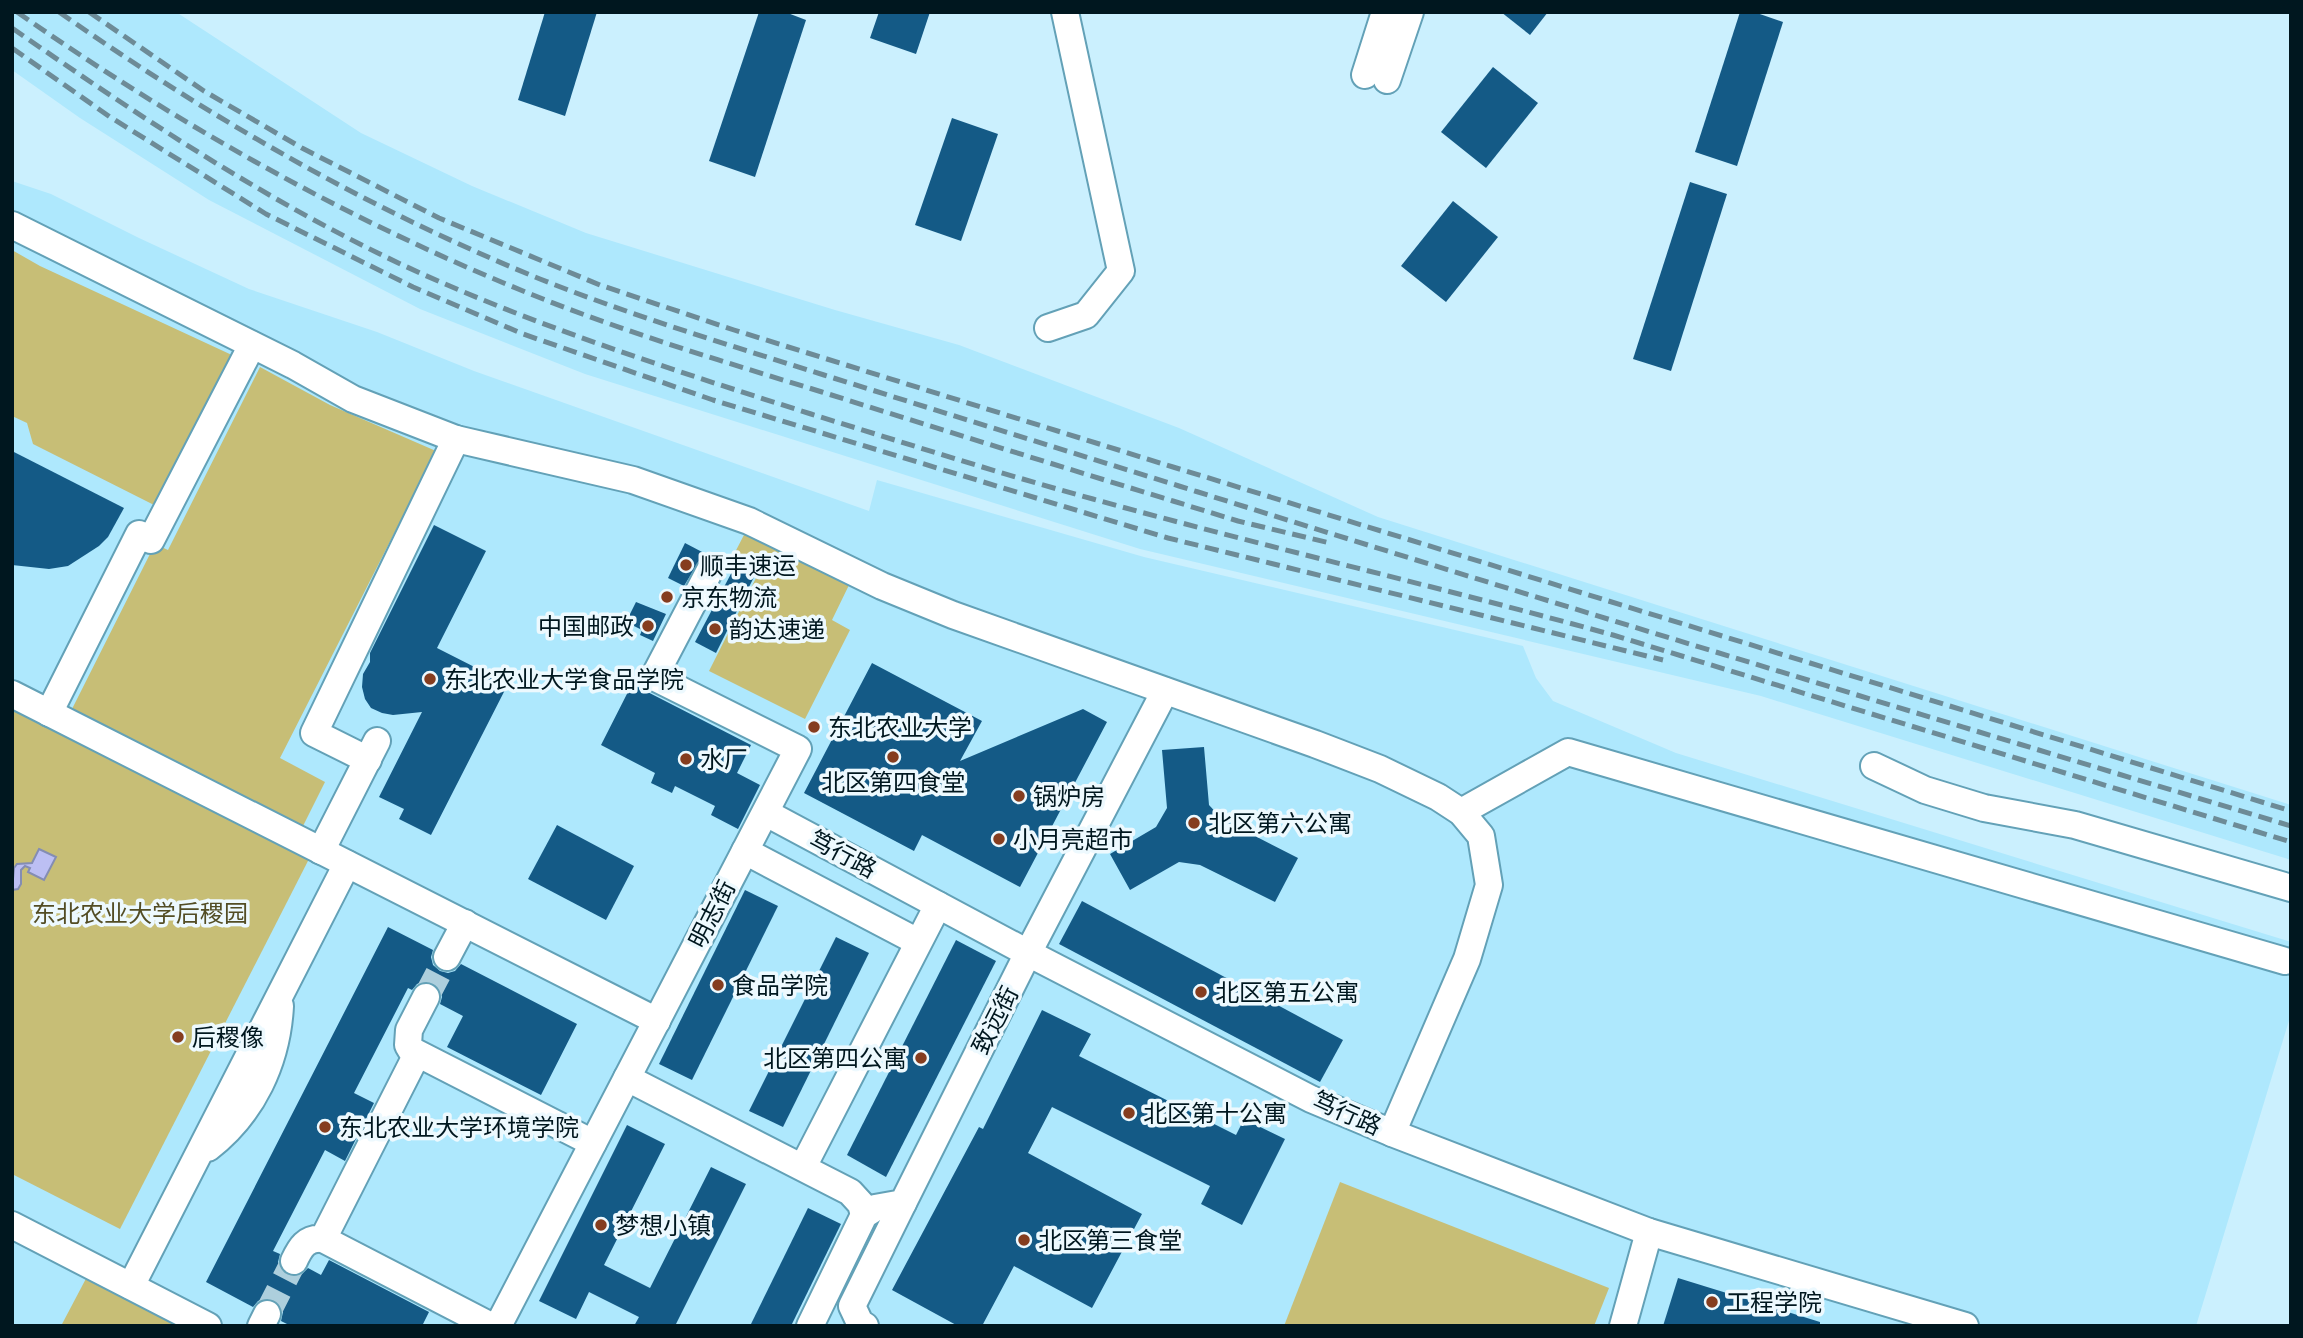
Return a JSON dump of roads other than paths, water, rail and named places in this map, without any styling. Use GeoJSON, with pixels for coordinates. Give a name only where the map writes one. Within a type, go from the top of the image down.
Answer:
{"type":"FeatureCollection","features":[{"type":"Feature","properties":{"kind":"street"},"geometry":{"type":"LineString","coordinates":[[1048,328],[1086,315],[1121,271],[1065,12]]}},
{"type":"Feature","properties":{"kind":"street"},"geometry":{"type":"LineString","coordinates":[[1385,12],[1376,78],[1410,12]]}},
{"type":"Feature","properties":{"kind":"street"},"geometry":{"type":"LineString","coordinates":[[12,225],[354,399],[456,439],[633,480],[748,521],[882,586],[953,615],[1380,769],[1438,797],[1461,813],[1481,836],[1489,885],[1467,959],[1392,1133]]}},
{"type":"Feature","properties":{"kind":"street"},"geometry":{"type":"LineString","coordinates":[[49,713],[139,534],[151,540],[252,345]]}},
{"type":"Feature","properties":{"kind":"street"},"geometry":{"type":"LineString","coordinates":[[321,851],[372,750],[314,733],[331,679],[456,439]]}},
{"type":"Feature","properties":{"kind":"street","name":"明志街"},"geometry":{"type":"LineString","coordinates":[[498,1326],[797,749],[654,677],[709,572]]}},
{"type":"Feature","properties":{"kind":"street","name":"致远街"},"geometry":{"type":"LineString","coordinates":[[865,1326],[860,1323],[852,1306],[1028,953],[1165,691]]}},
{"type":"Feature","properties":{"kind":"street"},"geometry":{"type":"LineString","coordinates":[[12,694],[657,1021]]}},
{"type":"Feature","properties":{"kind":"street"},"geometry":{"type":"LineString","coordinates":[[1461,813],[1568,752],[2285,961]]}},
{"type":"Feature","properties":{"kind":"street"},"geometry":{"type":"LineString","coordinates":[[1874,766],[1925,790],[1984,808],[2075,825],[2291,888]]}},
{"type":"Feature","properties":{"kind":"street","name":"笃行路"},"geometry":{"type":"LineString","coordinates":[[766,813],[1028,953],[1311,1099],[1649,1232],[1965,1326]]}},
{"type":"Feature","properties":{"kind":"street"},"geometry":{"type":"LineString","coordinates":[[745,851],[918,942]]}},
{"type":"Feature","properties":{"kind":"street"},"geometry":{"type":"LineString","coordinates":[[131,1286],[347,864]]}},
{"type":"Feature","properties":{"kind":"street"},"geometry":{"type":"LineString","coordinates":[[803,1167],[938,905]]}},
{"type":"Feature","properties":{"kind":"street"},"geometry":{"type":"LineString","coordinates":[[447,957],[465,923]]}},
{"type":"Feature","properties":{"kind":"street"},"geometry":{"type":"LineString","coordinates":[[426,998],[407,1038],[408,1045],[417,1054],[593,1143]]}},
{"type":"Feature","properties":{"kind":"street"},"geometry":{"type":"LineString","coordinates":[[323,1239],[417,1054]]}},
{"type":"Feature","properties":{"kind":"street"},"geometry":{"type":"LineString","coordinates":[[627,1079],[850,1192],[861,1203],[864,1215]]}},
{"type":"Feature","properties":{"kind":"street"},"geometry":{"type":"LineString","coordinates":[[810,1326],[864,1215],[875,1208],[903,1203]]}},
{"type":"Feature","properties":{"kind":"street"},"geometry":{"type":"LineString","coordinates":[[12,1225],[208,1326]]}},
{"type":"Feature","properties":{"kind":"street"},"geometry":{"type":"LineString","coordinates":[[1623,1326],[1649,1232]]}},
{"type":"Feature","properties":{"kind":"street"},"geometry":{"type":"LineString","coordinates":[[294,1261],[305,1242],[316,1238],[323,1239],[491,1326]]}},
{"type":"Feature","properties":{"kind":"tunnel"},"geometry":{"type":"LineString","coordinates":[[426,997],[447,957]]}},
{"type":"Feature","properties":{"kind":"tunnel"},"geometry":{"type":"LineString","coordinates":[[267,1314],[294,1261]]}},
{"type":"Feature","properties":{"kind":"railway"},"geometry":{"type":"LineString","coordinates":[[17,12],[140,93],[267,168],[398,235],[533,295],[676,346],[954,433],[1238,521],[1330,543]]}},
{"type":"Feature","properties":{"kind":"railway"},"geometry":{"type":"LineString","coordinates":[[59,12],[174,89],[352,192],[476,252],[610,305],[753,353],[1456,572],[2291,826]]}},
{"type":"Feature","properties":{"kind":"railway"},"geometry":{"type":"LineString","coordinates":[[89,12],[204,91],[302,148],[439,218],[600,285],[734,330],[1173,467],[2291,811]]}},
{"type":"Feature","properties":{"kind":"railway"},"geometry":{"type":"LineString","coordinates":[[12,28],[160,128],[314,220],[468,294],[614,349],[811,414],[1022,479],[1613,635],[2291,842]]}},
{"type":"Feature","properties":{"kind":"railway"},"geometry":{"type":"LineString","coordinates":[[12,48],[110,117],[266,214],[413,287],[523,334],[713,400],[1168,538],[1663,660]]}},
{"type":"Feature","properties":{"kind":"place","name":"顺丰速运"},"geometry":{"type":"Point","coordinates":[686,565]}},
{"type":"Feature","properties":{"kind":"place","name":"京东物流"},"geometry":{"type":"Point","coordinates":[667,597]}},
{"type":"Feature","properties":{"kind":"place","name":"中国邮政"},"geometry":{"type":"Point","coordinates":[648,626]}},
{"type":"Feature","properties":{"kind":"place","name":"韵达速递"},"geometry":{"type":"Point","coordinates":[715,629]}},
{"type":"Feature","properties":{"kind":"place","name":"东北农业大学食品学院"},"geometry":{"type":"Point","coordinates":[430,679]}},
{"type":"Feature","properties":{"kind":"place","name":"东北农业大学"},"geometry":{"type":"Point","coordinates":[814,727]}},
{"type":"Feature","properties":{"kind":"place","name":"北区第四食堂"},"geometry":{"type":"Point","coordinates":[893,757]}},
{"type":"Feature","properties":{"kind":"place","name":"水厂"},"geometry":{"type":"Point","coordinates":[686,759]}},
{"type":"Feature","properties":{"kind":"place","name":"锅炉房"},"geometry":{"type":"Point","coordinates":[1019,796]}},
{"type":"Feature","properties":{"kind":"place","name":"北区第六公寓"},"geometry":{"type":"Point","coordinates":[1194,823]}},
{"type":"Feature","properties":{"kind":"place","name":"小月亮超市"},"geometry":{"type":"Point","coordinates":[999,839]}},
{"type":"Feature","properties":{"kind":"place","name":"食品学院"},"geometry":{"type":"Point","coordinates":[718,985]}},
{"type":"Feature","properties":{"kind":"place","name":"北区第五公寓"},"geometry":{"type":"Point","coordinates":[1201,992]}},
{"type":"Feature","properties":{"kind":"place","name":"后稷像"},"geometry":{"type":"Point","coordinates":[178,1037]}},
{"type":"Feature","properties":{"kind":"place","name":"北区第四公寓"},"geometry":{"type":"Point","coordinates":[921,1058]}},
{"type":"Feature","properties":{"kind":"place","name":"北区第十公寓"},"geometry":{"type":"Point","coordinates":[1129,1113]}},
{"type":"Feature","properties":{"kind":"place","name":"东北农业大学环境学院"},"geometry":{"type":"Point","coordinates":[325,1127]}},
{"type":"Feature","properties":{"kind":"place","name":"梦想小镇"},"geometry":{"type":"Point","coordinates":[601,1225]}},
{"type":"Feature","properties":{"kind":"place","name":"北区第三食堂"},"geometry":{"type":"Point","coordinates":[1024,1240]}},
{"type":"Feature","properties":{"kind":"place","name":"工程学院"},"geometry":{"type":"Point","coordinates":[1712,1302]}},
{"type":"Feature","properties":{"kind":"park label","name":"东北农业大学后稷园"},"geometry":{"type":"Point","coordinates":[140,913]}}]}
